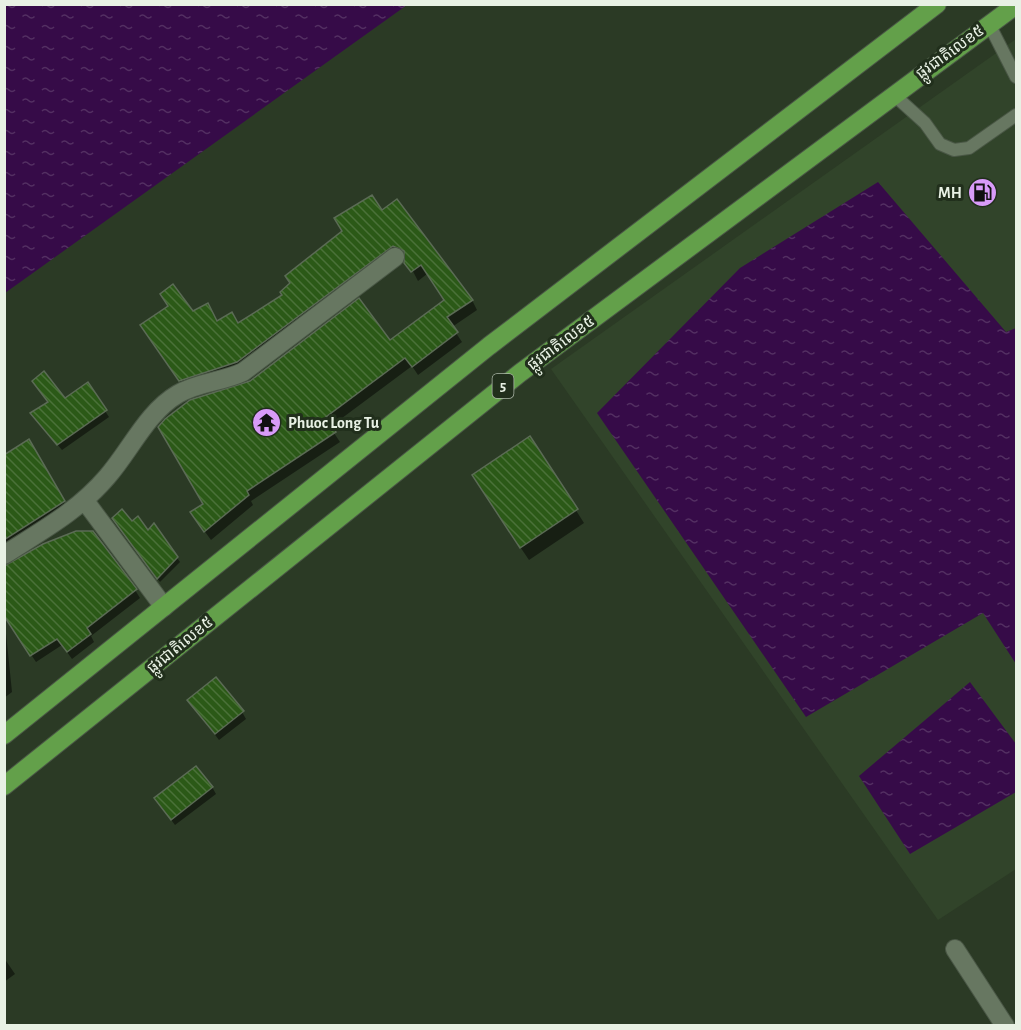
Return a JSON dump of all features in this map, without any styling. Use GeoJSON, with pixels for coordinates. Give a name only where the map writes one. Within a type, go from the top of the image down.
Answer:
{"type":"FeatureCollection","features":[{"type":"Feature","properties":{"kind":"highway","name":"5"},"geometry":{"type":"LineString","coordinates":[[4,735],[489,345],[937,4]]}},
{"type":"Feature","properties":{"kind":"highway","name":"ផ្លូវជាតិលេខ៥"},"geometry":{"type":"LineString","coordinates":[[4,786],[520,373],[893,94],[1017,5]]}},
{"type":"Feature","properties":{"kind":"street"},"geometry":{"type":"LineString","coordinates":[[4,555],[85,501],[107,477],[147,423],[177,394],[196,386],[229,379],[243,372],[395,257]]}},
{"type":"Feature","properties":{"kind":"street"},"geometry":{"type":"LineString","coordinates":[[85,501],[164,608]]}},
{"type":"Feature","properties":{"kind":"street"},"geometry":{"type":"LineString","coordinates":[[955,949],[1005,1026]]}},
{"type":"Feature","properties":{"kind":"lane"},"geometry":{"type":"LineString","coordinates":[[989,24],[1017,77]]}},
{"type":"Feature","properties":{"kind":"lane"},"geometry":{"type":"LineString","coordinates":[[893,94],[926,123],[940,144],[954,150],[969,148],[1017,116]]}},
{"type":"Feature","properties":{"kind":"shaded area"},"geometry":{"type":"Polygon","coordinates":[[[1016,39],[1016,869],[938,920],[551,369],[1016,39]]]}},
{"type":"Feature","properties":{"kind":"water"},"geometry":{"type":"Polygon","coordinates":[[[5,4],[407,4],[407,5],[5,293],[5,4]]]}},
{"type":"Feature","properties":{"kind":"water"},"geometry":{"type":"Polygon","coordinates":[[[878,182],[1006,332],[1016,328],[1016,664],[983,613],[806,717],[597,413],[740,268],[878,182]]]}},
{"type":"Feature","properties":{"kind":"water"},"geometry":{"type":"Polygon","coordinates":[[[970,682],[1016,744],[1016,792],[910,854],[859,776],[970,682]]]}},
{"type":"Feature","properties":{"kind":"building"},"geometry":{"type":"Polygon","coordinates":[[[372,195],[382,210],[397,199],[473,300],[447,317],[458,332],[412,367],[405,358],[326,417],[336,432],[247,491],[249,495],[204,532],[190,512],[203,504],[158,427],[165,419],[190,400],[250,381],[359,298],[390,340],[444,300],[421,265],[411,272],[404,263],[404,251],[393,246],[237,362],[179,381],[140,325],[168,306],[160,294],[173,284],[193,311],[208,303],[217,321],[232,312],[238,323],[282,295],[280,292],[290,283],[285,276],[342,231],[334,218],[372,195]]]}},
{"type":"Feature","properties":{"kind":"building"},"geometry":{"type":"Polygon","coordinates":[[[44,371],[65,398],[88,382],[107,410],[57,445],[30,413],[48,402],[32,381],[44,371]]]}},
{"type":"Feature","properties":{"kind":"building"},"geometry":{"type":"Polygon","coordinates":[[[530,436],[578,509],[520,548],[472,475],[530,436]]]}},
{"type":"Feature","properties":{"kind":"building"},"geometry":{"type":"Polygon","coordinates":[[[29,439],[65,501],[4,540],[4,455],[29,439]]]}},
{"type":"Feature","properties":{"kind":"building"},"geometry":{"type":"Polygon","coordinates":[[[122,509],[132,521],[138,516],[148,530],[154,523],[178,557],[157,579],[112,518],[122,509]]]}},
{"type":"Feature","properties":{"kind":"building"},"geometry":{"type":"Polygon","coordinates":[[[76,531],[93,531],[137,589],[87,628],[91,634],[67,652],[57,639],[30,656],[4,616],[4,566],[43,544],[76,531]]]}},
{"type":"Feature","properties":{"kind":"building"},"geometry":{"type":"Polygon","coordinates":[[[216,677],[244,711],[215,734],[187,700],[216,677]]]}},
{"type":"Feature","properties":{"kind":"building"},"geometry":{"type":"Polygon","coordinates":[[[196,766],[213,787],[171,820],[154,798],[196,766]]]}},
{"type":"Feature","properties":{"kind":"place","name":"MH"},"geometry":{"type":"Point","coordinates":[983,193]}},
{"type":"Feature","properties":{"kind":"place","name":"Phuoc Long Tu"},"geometry":{"type":"Point","coordinates":[267,423]}}]}
